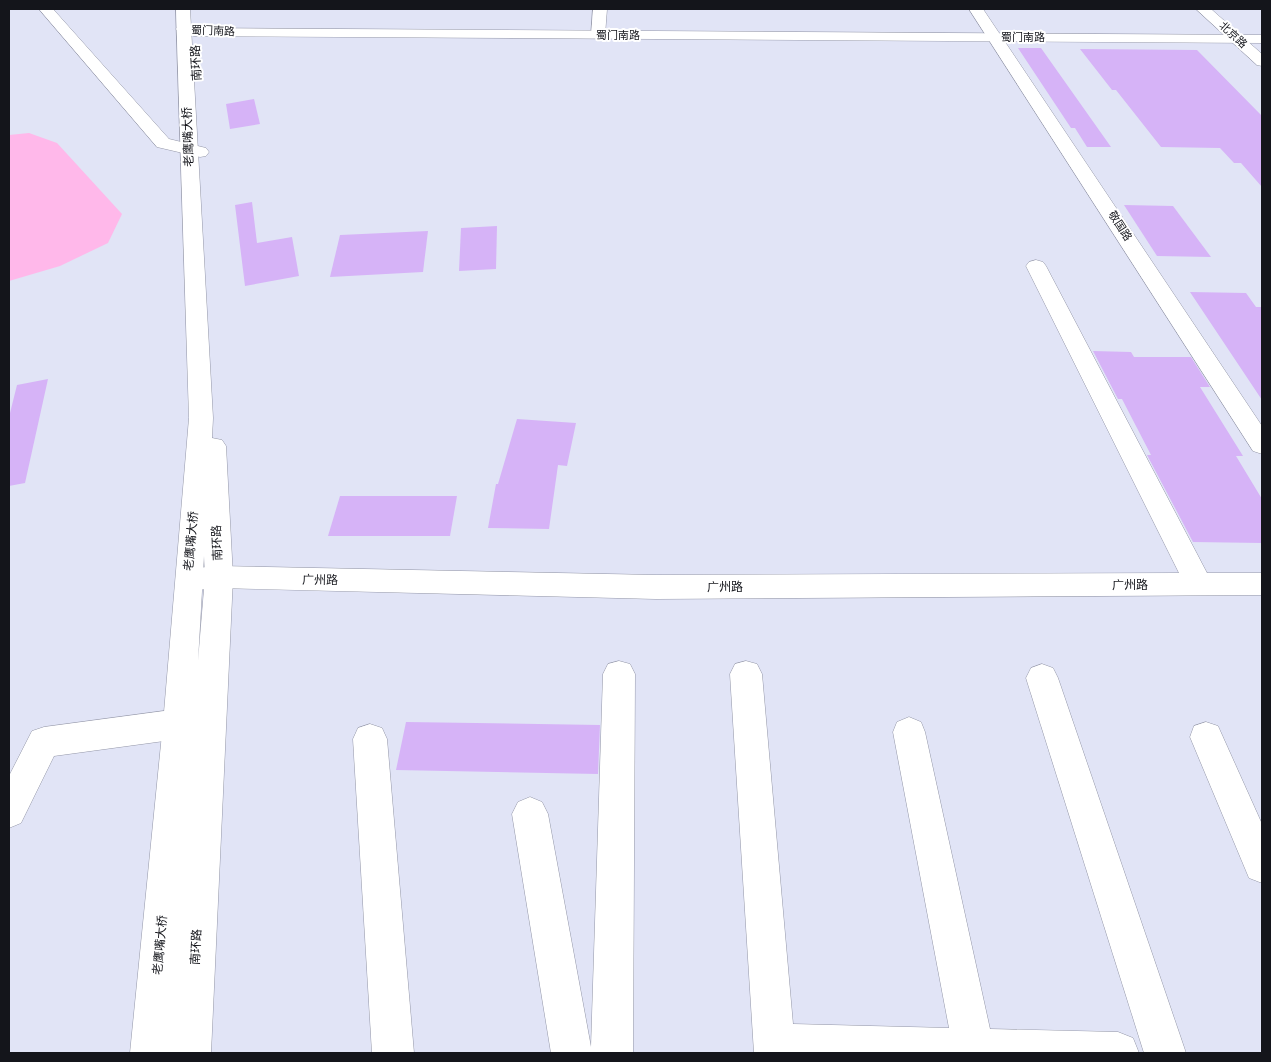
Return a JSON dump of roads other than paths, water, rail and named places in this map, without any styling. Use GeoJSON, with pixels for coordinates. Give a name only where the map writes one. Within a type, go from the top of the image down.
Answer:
{"type":"FeatureCollection","features":[{"type":"Feature","properties":{"kind":"main road"},"geometry":{"type":"LineString","coordinates":[[46,9],[163,143],[194,151]]}},
{"type":"Feature","properties":{"kind":"main road"},"geometry":{"type":"LineString","coordinates":[[598,30],[600,9]]}},
{"type":"Feature","properties":{"kind":"main road","name":"敬国路"},"geometry":{"type":"LineString","coordinates":[[976,9],[993,32],[1262,444]]}},
{"type":"Feature","properties":{"kind":"main road","name":"北京路"},"geometry":{"type":"LineString","coordinates":[[1203,9],[1262,62]]}},
{"type":"Feature","properties":{"kind":"main road","name":"南环路"},"geometry":{"type":"LineString","coordinates":[[188,19],[219,578],[190,1053]]}},
{"type":"Feature","properties":{"kind":"main road","name":"蜀门南路"},"geometry":{"type":"LineString","coordinates":[[188,19],[598,30],[993,32],[1262,28]]}},
{"type":"Feature","properties":{"kind":"main road","name":"蜀门南路"},"geometry":{"type":"LineString","coordinates":[[993,32],[1262,39]]}},
{"type":"Feature","properties":{"kind":"main road","name":"老鹰嘴大桥"},"geometry":{"type":"LineString","coordinates":[[151,1053],[179,724],[201,418],[194,151]]}},
{"type":"Feature","properties":{"kind":"main road"},"geometry":{"type":"LineString","coordinates":[[1036,266],[1199,585]]}},
{"type":"Feature","properties":{"kind":"main road","name":"广州路"},"geometry":{"type":"LineString","coordinates":[[188,579],[219,578],[656,587],[1262,584]]}},
{"type":"Feature","properties":{"kind":"main road"},"geometry":{"type":"LineString","coordinates":[[612,1053],[619,674]]}},
{"type":"Feature","properties":{"kind":"main road"},"geometry":{"type":"LineString","coordinates":[[746,674],[774,1049],[1118,1053]]}},
{"type":"Feature","properties":{"kind":"main road"},"geometry":{"type":"LineString","coordinates":[[1042,678],[1165,1053]]}},
{"type":"Feature","properties":{"kind":"main road"},"geometry":{"type":"LineString","coordinates":[[9,811],[44,742],[179,724]]}},
{"type":"Feature","properties":{"kind":"main road"},"geometry":{"type":"LineString","coordinates":[[909,732],[974,1051]]}},
{"type":"Feature","properties":{"kind":"main road"},"geometry":{"type":"LineString","coordinates":[[1206,737],[1262,865]]}},
{"type":"Feature","properties":{"kind":"main road"},"geometry":{"type":"LineString","coordinates":[[370,739],[393,1053]]}},
{"type":"Feature","properties":{"kind":"main road"},"geometry":{"type":"LineString","coordinates":[[530,814],[572,1053]]}}]}
